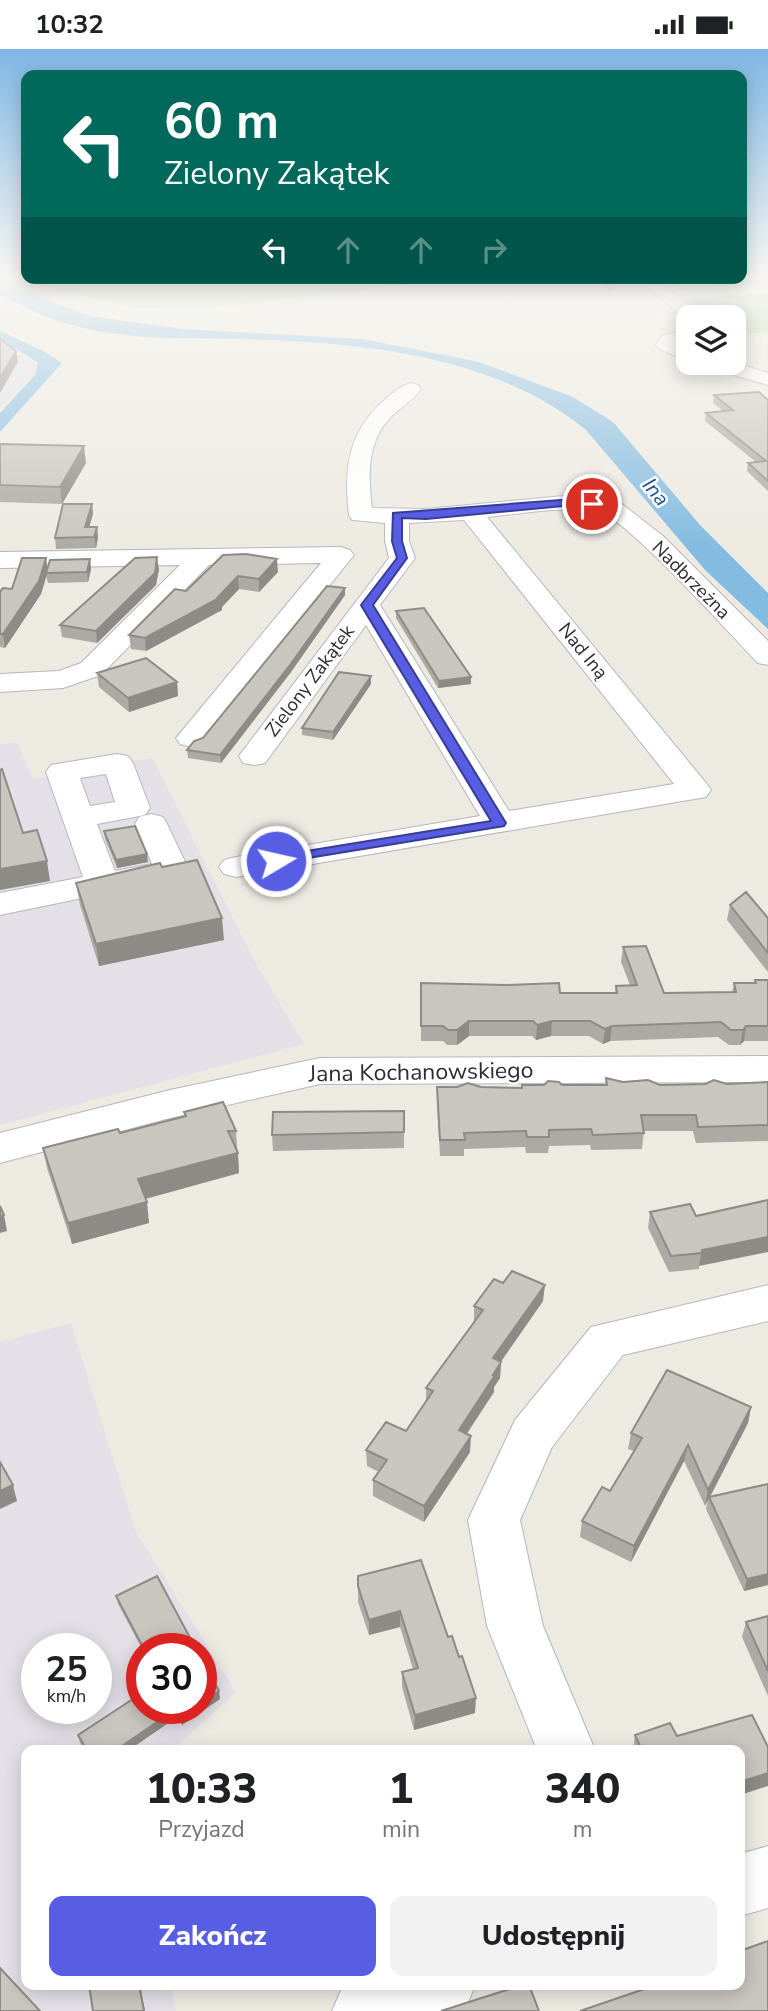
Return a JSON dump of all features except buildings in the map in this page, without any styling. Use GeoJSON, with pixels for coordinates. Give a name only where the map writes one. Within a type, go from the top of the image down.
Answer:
{"type":"FeatureCollection","features":[{"type":"Feature","properties":{"kind":"street"},"geometry":{"type":"LineString","coordinates":[[746,373],[768,379]]}},
{"type":"Feature","properties":{"kind":"street"},"geometry":{"type":"LineString","coordinates":[[411,389],[386,406],[363,436],[356,483],[361,515],[470,512]]}},
{"type":"Feature","properties":{"kind":"street","name":"Nadbrzeżna"},"geometry":{"type":"LineString","coordinates":[[470,512],[574,502],[610,506],[654,541],[768,657]]}},
{"type":"Feature","properties":{"kind":"street","name":"Nad Iną"},"geometry":{"type":"LineString","coordinates":[[470,512],[695,790],[500,823]]}},
{"type":"Feature","properties":{"kind":"street","name":"Zielony Zakątek"},"geometry":{"type":"LineString","coordinates":[[254,756],[402,558],[397,541],[397,515]]}},
{"type":"Feature","properties":{"kind":"street"},"geometry":{"type":"LineString","coordinates":[[3,564],[341,555],[191,739]]}},
{"type":"Feature","properties":{"kind":"street"},"geometry":{"type":"LineString","coordinates":[[0,683],[63,679],[91,669],[201,558]]}},
{"type":"Feature","properties":{"kind":"street","name":"Zielony Zakątek"},"geometry":{"type":"LineString","coordinates":[[367,605],[500,823]]}},
{"type":"Feature","properties":{"kind":"street"},"geometry":{"type":"LineString","coordinates":[[78,818],[102,883]]}},
{"type":"Feature","properties":{"kind":"street"},"geometry":{"type":"LineString","coordinates":[[236,867],[500,823]]}},
{"type":"Feature","properties":{"kind":"street"},"geometry":{"type":"LineString","coordinates":[[0,904],[172,870],[151,824]]}},
{"type":"Feature","properties":{"kind":"street","name":"Jana Kochanowskiego"},"geometry":{"type":"LineString","coordinates":[[0,1148],[195,1098],[320,1071],[768,1069]]}},
{"type":"Feature","properties":{"kind":"street"},"geometry":{"type":"LineString","coordinates":[[564,1745],[516,1626],[494,1520],[533,1435],[608,1340],[768,1303]]}},
{"type":"Feature","properties":{"kind":"street"},"geometry":{"type":"LineString","coordinates":[[745,1884],[768,1877]]}},
{"type":"Feature","properties":{"kind":"street"},"geometry":{"type":"LineString","coordinates":[[365,2011],[428,1990]]}},
{"type":"Feature","properties":{"kind":"shaded area"},"geometry":{"type":"Polygon","coordinates":[[[0,369],[46,369],[0,408],[0,369]]]}},
{"type":"Feature","properties":{"kind":"shaded area"},"geometry":{"type":"Polygon","coordinates":[[[17,743],[33,779],[152,758],[254,960],[304,1044],[0,1125],[0,744],[17,743]]]}},
{"type":"Feature","properties":{"kind":"shaded area"},"geometry":{"type":"Polygon","coordinates":[[[71,1323],[135,1530],[199,1633],[126,1633],[126,1724],[201,1724],[178,1745],[21,1745],[21,1990],[172,1990],[176,2011],[0,2011],[0,1342],[71,1323]]]}},
{"type":"Feature","properties":{"kind":"shaded area"},"geometry":{"type":"Polygon","coordinates":[[[217,1662],[236,1692],[217,1709],[217,1662]]]}},
{"type":"Feature","properties":{"kind":"water"},"geometry":{"type":"Polygon","coordinates":[[[37,369],[57,369],[0,432],[0,413],[35,375],[37,369]]]}},
{"type":"Feature","properties":{"kind":"water","name":"Ina"},"geometry":{"type":"Polygon","coordinates":[[[467,369],[497,369],[573,397],[613,422],[700,525],[768,593],[768,629],[706,571],[586,430],[549,404],[508,384],[467,369]]]}},
{"type":"Feature","properties":{"kind":"route"},"geometry":{"type":"LineString","coordinates":[[276,861],[500,823],[367,605],[402,558],[397,541],[397,515],[426,516],[574,502],[592,504]]}}]}
